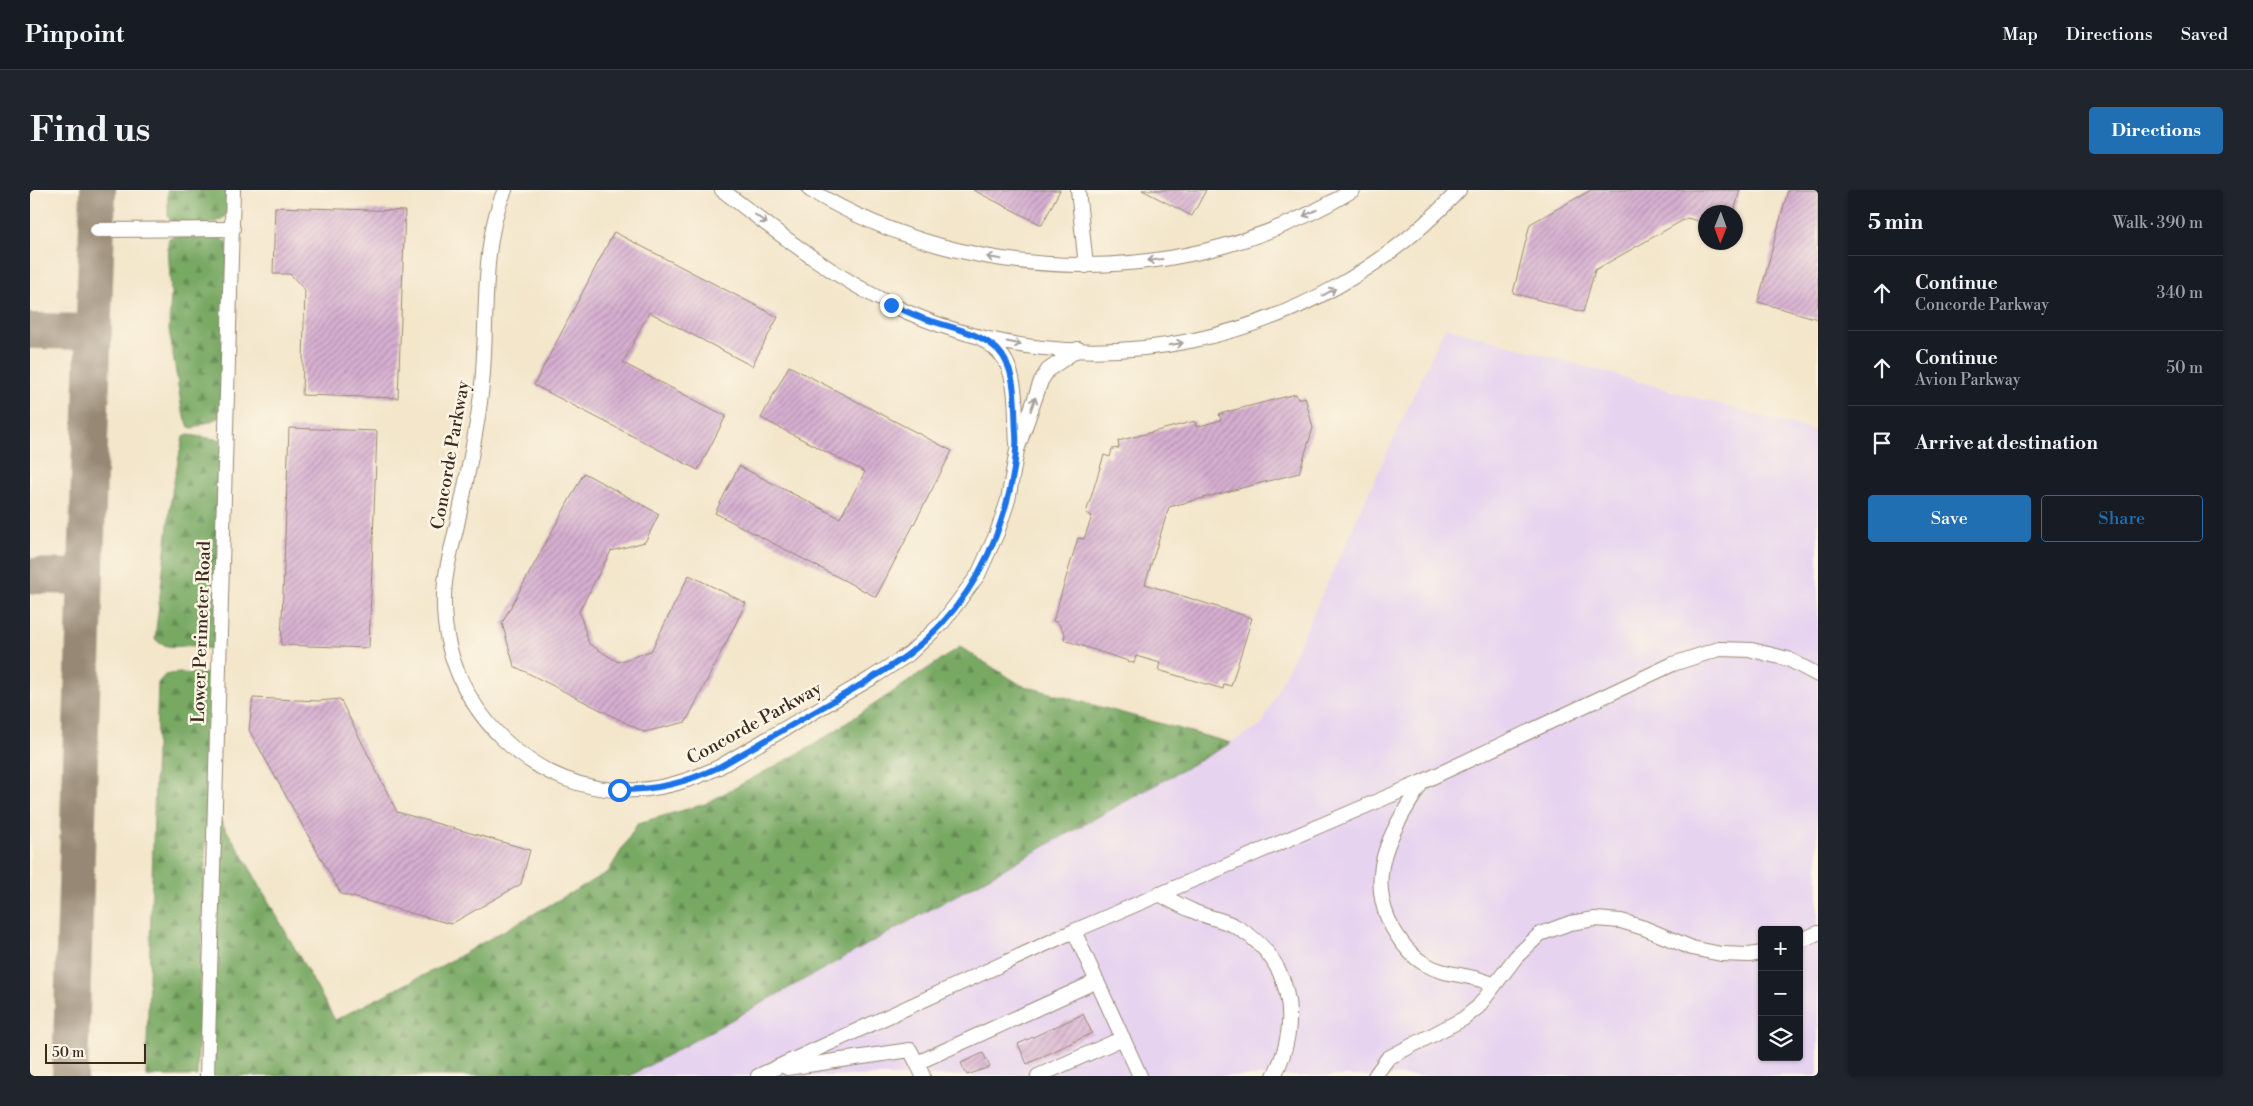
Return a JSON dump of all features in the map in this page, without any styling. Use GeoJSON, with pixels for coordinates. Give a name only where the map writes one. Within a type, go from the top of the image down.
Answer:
{"type":"FeatureCollection","features":[{"type":"Feature","properties":{"kind":"street","name":"Lower Perimeter Road"},"geometry":{"type":"LineString","coordinates":[[207,1076],[234,190]]}},
{"type":"Feature","properties":{"kind":"street","name":"Concorde Parkway"},"geometry":{"type":"LineString","coordinates":[[505,190],[495,220],[490,248],[483,376],[478,427],[448,565],[444,604],[445,622],[454,668],[476,709],[493,730],[514,750],[551,773],[576,783],[619,790],[646,790],[679,784],[719,767],[870,679],[909,654],[943,622],[978,575],[989,554],[1000,525],[1008,500],[1017,450],[1041,381],[1048,370],[1078,349]]}},
{"type":"Feature","properties":{"kind":"street"},"geometry":{"type":"LineString","coordinates":[[722,190],[821,264],[856,286],[921,318],[979,336],[1028,346],[1078,349],[1172,345],[1213,337],[1276,317],[1342,284],[1394,250],[1416,232],[1459,190]]}},
{"type":"Feature","properties":{"kind":"street"},"geometry":{"type":"LineString","coordinates":[[810,190],[858,216],[931,244],[1008,261],[1046,265],[1086,266],[1165,259],[1242,240],[1316,211],[1353,190]]}},
{"type":"Feature","properties":{"kind":"street"},"geometry":{"type":"LineString","coordinates":[[1078,190],[1086,266]]}},
{"type":"Feature","properties":{"kind":"street"},"geometry":{"type":"LineString","coordinates":[[97,230],[233,229]]}},
{"type":"Feature","properties":{"kind":"street","name":"Concorde Parkway"},"geometry":{"type":"LineString","coordinates":[[979,336],[998,351],[1008,365],[1013,385],[1017,450]]}},
{"type":"Feature","properties":{"kind":"street"},"geometry":{"type":"LineString","coordinates":[[764,1073],[1074,931],[1422,782],[1673,664],[1719,650],[1752,650],[1788,659],[1818,675]]}},
{"type":"Feature","properties":{"kind":"street"},"geometry":{"type":"LineString","coordinates":[[1422,782],[1394,827],[1384,850],[1381,895],[1387,917],[1398,937],[1410,952],[1425,964],[1442,972],[1479,977],[1494,985]]}},
{"type":"Feature","properties":{"kind":"street"},"geometry":{"type":"LineString","coordinates":[[1159,894],[1194,912],[1232,925],[1253,938],[1267,952],[1285,985],[1290,1004],[1291,1024],[1286,1047],[1274,1076]]}},
{"type":"Feature","properties":{"kind":"street"},"geometry":{"type":"LineString","coordinates":[[1375,1076],[1388,1058],[1462,1019],[1478,1006],[1516,956],[1540,934],[1570,923],[1595,919],[1621,921],[1644,928],[1692,948],[1721,954],[1758,954]]}},
{"type":"Feature","properties":{"kind":"street"},"geometry":{"type":"LineString","coordinates":[[1074,931],[1140,1076]]}},
{"type":"Feature","properties":{"kind":"street"},"geometry":{"type":"LineString","coordinates":[[1803,939],[1818,933]]}},
{"type":"Feature","properties":{"kind":"street"},"geometry":{"type":"LineString","coordinates":[[917,1063],[1097,981]]}},
{"type":"Feature","properties":{"kind":"street"},"geometry":{"type":"LineString","coordinates":[[1038,1076],[1123,1038]]}},
{"type":"Feature","properties":{"kind":"street"},"geometry":{"type":"LineString","coordinates":[[764,1073],[910,1050],[923,1076]]}},
{"type":"Feature","properties":{"kind":"shaded area"},"geometry":{"type":"Polygon","coordinates":[[[1445,327],[1818,432],[1818,1076],[630,1076],[1262,725],[1445,327]]]}},
{"type":"Feature","properties":{"kind":"green space"},"geometry":{"type":"Polygon","coordinates":[[[168,190],[228,190],[227,214],[221,219],[208,224],[172,223],[168,216],[168,190]]]}},
{"type":"Feature","properties":{"kind":"green space"},"geometry":{"type":"Polygon","coordinates":[[[175,236],[222,238],[228,244],[220,417],[194,428],[189,427],[182,410],[169,329],[171,294],[168,245],[169,238],[175,236]]]}},
{"type":"Feature","properties":{"kind":"green space"},"geometry":{"type":"Polygon","coordinates":[[[189,435],[221,440],[215,649],[196,646],[174,647],[160,643],[155,639],[172,491],[183,437],[189,435]]]}},
{"type":"Feature","properties":{"kind":"green space"},"geometry":{"type":"Polygon","coordinates":[[[960,647],[1021,685],[1231,743],[630,1076],[207,1076],[214,811],[242,854],[335,1020],[436,969],[608,872],[638,823],[705,804],[812,746],[960,647]]]}},
{"type":"Feature","properties":{"kind":"green space"},"geometry":{"type":"Polygon","coordinates":[[[177,673],[208,674],[212,679],[197,1076],[146,1076],[158,683],[165,675],[177,673]]]}},
{"type":"Feature","properties":{"kind":"building"},"geometry":{"type":"Polygon","coordinates":[[[973,190],[1060,190],[1042,225],[973,190]]]}},
{"type":"Feature","properties":{"kind":"building"},"geometry":{"type":"Polygon","coordinates":[[[1142,190],[1206,190],[1192,216],[1142,190]]]}},
{"type":"Feature","properties":{"kind":"building"},"geometry":{"type":"Polygon","coordinates":[[[1591,190],[1740,190],[1736,205],[1698,205],[1698,221],[1687,218],[1595,270],[1583,312],[1513,293],[1530,224],[1591,190]]]}},
{"type":"Feature","properties":{"kind":"building"},"geometry":{"type":"Polygon","coordinates":[[[1788,190],[1818,190],[1818,319],[1758,302],[1788,190]]]}},
{"type":"Feature","properties":{"kind":"building"},"geometry":{"type":"Polygon","coordinates":[[[275,207],[405,211],[398,398],[302,395],[305,290],[290,274],[273,274],[275,207]]]}},
{"type":"Feature","properties":{"kind":"building"},"geometry":{"type":"Polygon","coordinates":[[[614,232],[778,317],[752,366],[649,312],[623,363],[726,416],[698,470],[534,385],[614,232]]]}},
{"type":"Feature","properties":{"kind":"building"},"geometry":{"type":"Polygon","coordinates":[[[789,366],[952,451],[876,597],[715,513],[739,466],[840,518],[865,472],[761,418],[789,366]]]}},
{"type":"Feature","properties":{"kind":"building"},"geometry":{"type":"Polygon","coordinates":[[[1296,394],[1298,399],[1305,397],[1313,428],[1299,473],[1169,507],[1145,584],[1252,618],[1231,686],[1224,684],[1223,689],[1158,670],[1160,663],[1136,656],[1134,663],[1064,640],[1065,634],[1058,623],[1053,621],[1078,538],[1084,539],[1092,516],[1086,513],[1104,455],[1110,457],[1112,449],[1119,448],[1118,441],[1195,421],[1196,427],[1221,420],[1219,414],[1296,394]]]}},
{"type":"Feature","properties":{"kind":"building"},"geometry":{"type":"Polygon","coordinates":[[[289,428],[377,431],[369,648],[281,645],[289,428]]]}},
{"type":"Feature","properties":{"kind":"building"},"geometry":{"type":"Polygon","coordinates":[[[584,473],[659,514],[645,542],[611,551],[579,611],[589,644],[618,662],[651,651],[689,575],[746,603],[686,722],[644,732],[514,666],[502,623],[584,473]]]}},
{"type":"Feature","properties":{"kind":"building"},"geometry":{"type":"Polygon","coordinates":[[[253,698],[319,701],[340,699],[397,812],[530,850],[521,884],[451,924],[341,894],[249,730],[253,698]]]}},
{"type":"Feature","properties":{"kind":"building"},"geometry":{"type":"Polygon","coordinates":[[[1083,1014],[1092,1033],[1027,1064],[1018,1044],[1083,1014]]]}},
{"type":"Feature","properties":{"kind":"building"},"geometry":{"type":"Polygon","coordinates":[[[983,1053],[990,1067],[967,1075],[961,1063],[983,1053]]]}},
{"type":"Feature","properties":{"kind":"taxiway"},"geometry":{"type":"LineString","coordinates":[[70,1076],[98,190]]}},
{"type":"Feature","properties":{"kind":"taxiway"},"geometry":{"type":"LineString","coordinates":[[30,331],[94,332]]}},
{"type":"Feature","properties":{"kind":"taxiway"},"geometry":{"type":"LineString","coordinates":[[30,576],[86,577]]}},
{"type":"Feature","properties":{"kind":"route"},"geometry":{"type":"LineString","coordinates":[[619,790],[662,788],[695,778],[719,767],[870,679],[909,654],[928,638],[959,603],[978,575],[989,554],[1008,500],[1017,450],[1013,385],[1008,365],[998,351],[979,336],[921,318],[891,305]]}}]}
